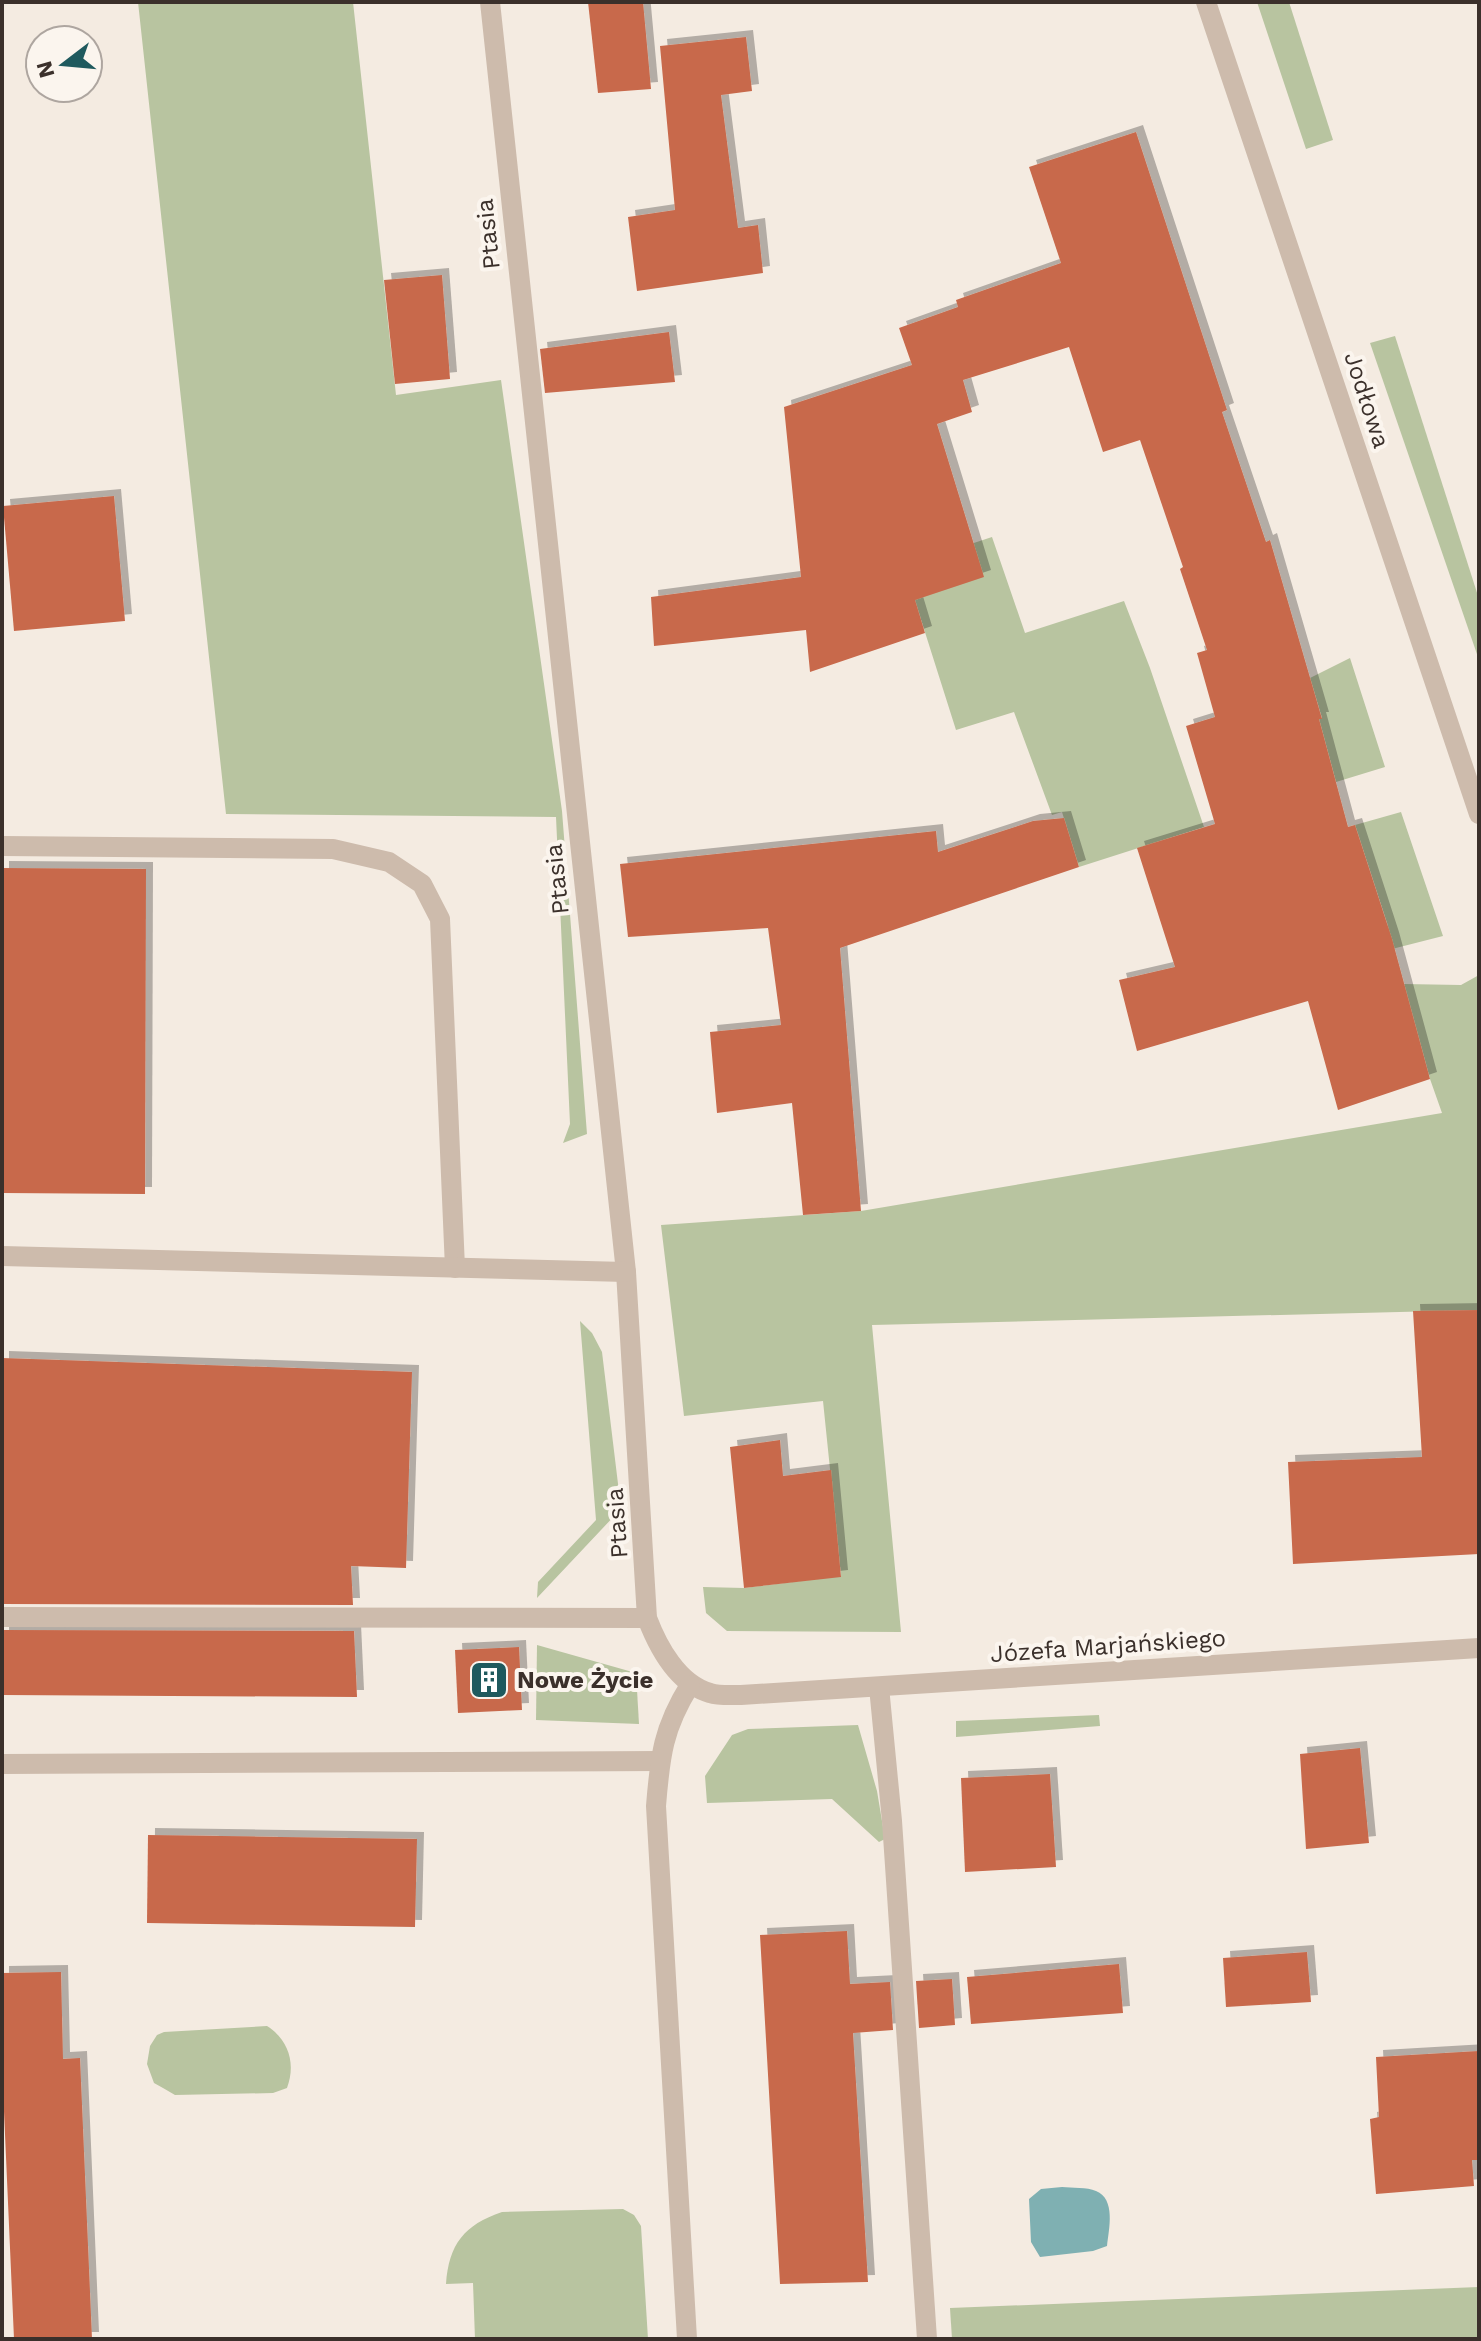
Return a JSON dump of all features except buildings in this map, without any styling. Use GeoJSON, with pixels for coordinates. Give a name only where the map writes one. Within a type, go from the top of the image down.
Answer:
{"type":"FeatureCollection","features":[{"type":"Feature","properties":{"kind":"street","name":"Ptasia"},"geometry":{"type":"LineString","coordinates":[[490,2],[626,1272],[647,1618],[656,1642],[690,1685]]}},
{"type":"Feature","properties":{"kind":"street","name":"Jodłowa"},"geometry":{"type":"LineString","coordinates":[[1206,2],[1479,814]]}},
{"type":"Feature","properties":{"kind":"street"},"geometry":{"type":"LineString","coordinates":[[2,846],[333,849],[389,862],[422,884],[440,919],[455,1268]]}},
{"type":"Feature","properties":{"kind":"street"},"geometry":{"type":"LineString","coordinates":[[2,1256],[626,1272]]}},
{"type":"Feature","properties":{"kind":"street"},"geometry":{"type":"LineString","coordinates":[[2,1617],[647,1618]]}},
{"type":"Feature","properties":{"kind":"street","name":"Józefa Marjańskiego"},"geometry":{"type":"LineString","coordinates":[[690,1685],[712,1694],[741,1695],[1479,1648]]}},
{"type":"Feature","properties":{"kind":"street"},"geometry":{"type":"LineString","coordinates":[[687,2339],[656,1806],[660,1761],[671,1715],[690,1685]]}},
{"type":"Feature","properties":{"kind":"street"},"geometry":{"type":"LineString","coordinates":[[879,1687],[892,1821],[927,2339]]}},
{"type":"Feature","properties":{"kind":"street"},"geometry":{"type":"LineString","coordinates":[[2,1764],[660,1761]]}},
{"type":"Feature","properties":{"kind":"green space"},"geometry":{"type":"Polygon","coordinates":[[[138,2],[353,2],[396,395],[501,380],[562,811],[587,1134],[563,1143],[570,1124],[556,817],[226,814],[138,2]]]}},
{"type":"Feature","properties":{"kind":"green space"},"geometry":{"type":"Polygon","coordinates":[[[1257,2],[1289,2],[1333,140],[1306,149],[1257,2]]]}},
{"type":"Feature","properties":{"kind":"green space"},"geometry":{"type":"Polygon","coordinates":[[[1395,336],[1479,599],[1479,660],[1370,343],[1395,336]]]}},
{"type":"Feature","properties":{"kind":"green space"},"geometry":{"type":"Polygon","coordinates":[[[992,537],[1025,633],[1124,601],[1204,827],[1079,867],[1062,812],[1052,815],[1014,712],[956,730],[904,566],[992,537]]]}},
{"type":"Feature","properties":{"kind":"green space"},"geometry":{"type":"Polygon","coordinates":[[[1350,658],[1385,767],[1336,782],[1310,678],[1350,658]]]}},
{"type":"Feature","properties":{"kind":"green space"},"geometry":{"type":"Polygon","coordinates":[[[1401,812],[1443,936],[1392,949],[1387,923],[1355,825],[1401,812]]]}},
{"type":"Feature","properties":{"kind":"green space"},"geometry":{"type":"Polygon","coordinates":[[[1479,975],[1479,1310],[872,1325],[901,1632],[727,1631],[706,1613],[703,1587],[744,1588],[841,1576],[823,1401],[684,1416],[661,1225],[861,1211],[1442,1113],[1404,984],[1461,985],[1479,975]]]}},
{"type":"Feature","properties":{"kind":"green space"},"geometry":{"type":"Polygon","coordinates":[[[580,1321],[592,1333],[602,1352],[619,1492],[617,1513],[537,1598],[538,1582],[596,1520],[580,1321]]]}},
{"type":"Feature","properties":{"kind":"green space"},"geometry":{"type":"Polygon","coordinates":[[[537,1645],[636,1673],[639,1724],[536,1720],[537,1645]]]}},
{"type":"Feature","properties":{"kind":"green space"},"geometry":{"type":"Polygon","coordinates":[[[1099,1715],[1100,1726],[956,1737],[956,1721],[1099,1715]]]}},
{"type":"Feature","properties":{"kind":"green space"},"geometry":{"type":"Polygon","coordinates":[[[858,1725],[877,1791],[885,1839],[879,1842],[832,1799],[707,1803],[705,1776],[732,1735],[748,1729],[858,1725]]]}},
{"type":"Feature","properties":{"kind":"green space"},"geometry":{"type":"Polygon","coordinates":[[[267,2026],[281,2038],[289,2053],[291,2070],[287,2088],[273,2093],[175,2095],[154,2083],[147,2064],[150,2046],[157,2035],[164,2032],[267,2026]]]}},
{"type":"Feature","properties":{"kind":"green space"},"geometry":{"type":"Polygon","coordinates":[[[623,2209],[634,2215],[641,2226],[648,2339],[475,2339],[473,2283],[446,2284],[455,2247],[468,2230],[502,2212],[623,2209]]]}},
{"type":"Feature","properties":{"kind":"green space"},"geometry":{"type":"Polygon","coordinates":[[[1479,2287],[1479,2339],[952,2339],[950,2308],[1479,2287]]]}},
{"type":"Feature","properties":{"kind":"water"},"geometry":{"type":"Polygon","coordinates":[[[1041,2189],[1088,2189],[1102,2195],[1110,2215],[1107,2246],[1093,2251],[1040,2257],[1031,2242],[1029,2199],[1041,2189]]]}},
{"type":"Feature","properties":{"kind":"place","name":"Nowe Życie"},"geometry":{"type":"Point","coordinates":[489,1680]}}]}
